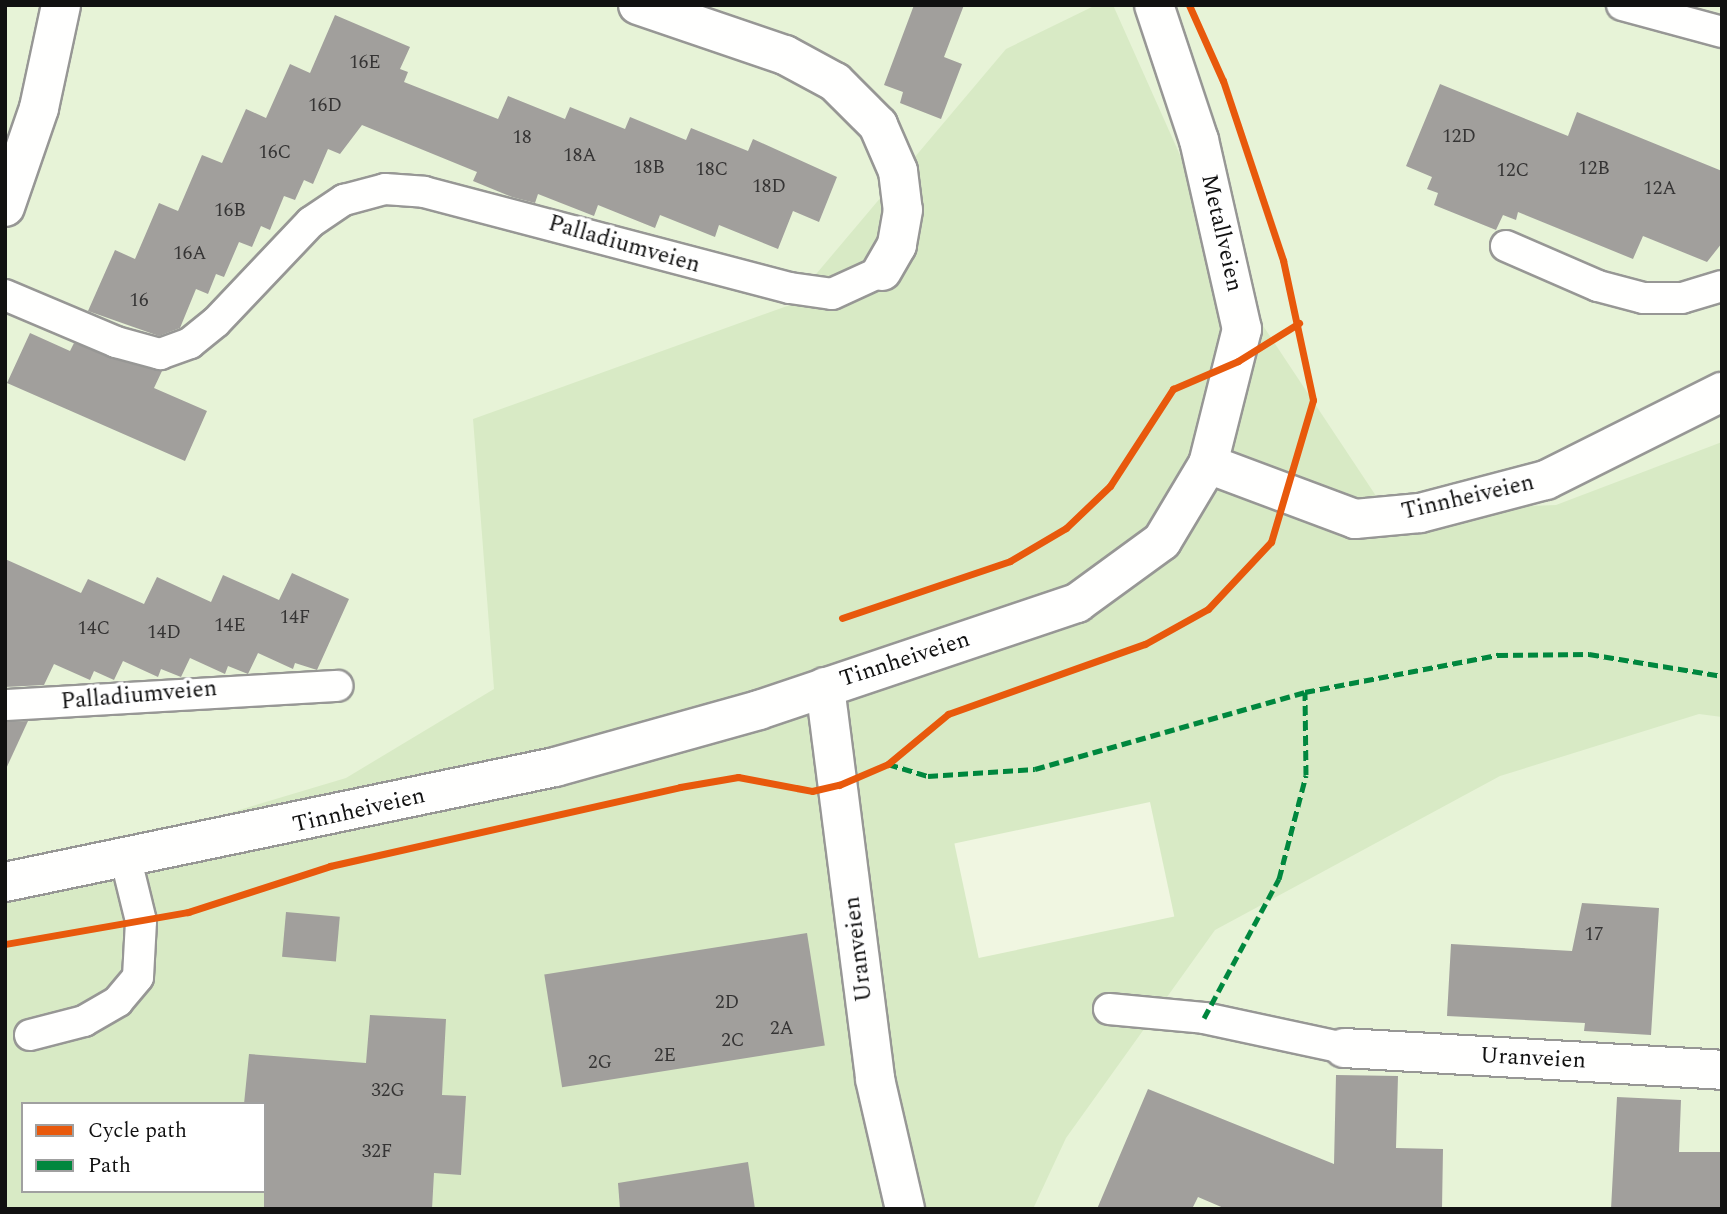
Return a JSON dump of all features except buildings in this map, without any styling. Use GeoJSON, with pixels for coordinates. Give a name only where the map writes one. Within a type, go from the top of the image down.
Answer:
{"type":"FeatureCollection","features":[{"type":"Feature","properties":{"kind":"street"},"geometry":{"type":"LineString","coordinates":[[5,207],[39,108],[61,5]]}},
{"type":"Feature","properties":{"kind":"street","name":"Palladiumveien"},"geometry":{"type":"LineString","coordinates":[[638,5],[785,55],[835,82],[878,125],[898,171],[903,210],[897,245],[883,271]]}},
{"type":"Feature","properties":{"kind":"street","name":"Metallveien"},"geometry":{"type":"LineString","coordinates":[[1154,5],[1199,140],[1242,329],[1208,464]]}},
{"type":"Feature","properties":{"kind":"street","name":"Tinnheiveien"},"geometry":{"type":"LineString","coordinates":[[5,882],[126,860],[555,767],[825,687],[1077,603],[1163,541],[1208,464],[1355,519],[1420,513],[1546,480],[1722,392]]}},
{"type":"Feature","properties":{"kind":"street","name":"Uranveien"},"geometry":{"type":"LineString","coordinates":[[825,687],[875,1079],[905,1209]]}},
{"type":"Feature","properties":{"kind":"street","name":"Uranveien"},"geometry":{"type":"LineString","coordinates":[[1344,1048],[1722,1069]]}},
{"type":"Feature","properties":{"kind":"lane"},"geometry":{"type":"LineString","coordinates":[[1622,5],[1722,32]]}},
{"type":"Feature","properties":{"kind":"lane","name":"Palladiumveien"},"geometry":{"type":"LineString","coordinates":[[5,295],[116,342],[160,354],[190,343],[216,322],[311,222],[344,200],[385,189],[425,192],[790,288],[832,294],[883,271]]}},
{"type":"Feature","properties":{"kind":"lane"},"geometry":{"type":"LineString","coordinates":[[1506,246],[1598,286],[1643,298],[1682,298],[1722,286]]}},
{"type":"Feature","properties":{"kind":"lane","name":"Palladiumveien"},"geometry":{"type":"LineString","coordinates":[[5,705],[337,686]]}},
{"type":"Feature","properties":{"kind":"lane"},"geometry":{"type":"LineString","coordinates":[[30,1035],[84,1021],[118,1001],[138,977],[141,920],[126,860]]}},
{"type":"Feature","properties":{"kind":"lane"},"geometry":{"type":"LineString","coordinates":[[1109,1009],[1204,1018],[1344,1048]]}},
{"type":"Feature","properties":{"kind":"green space"},"geometry":{"type":"Polygon","coordinates":[[[5,5],[1722,5],[1722,1209],[5,1209],[5,5]]]}},
{"type":"Feature","properties":{"kind":"green space"},"geometry":{"type":"Polygon","coordinates":[[[1096,5],[1113,5],[1242,294],[1386,511],[1556,505],[1722,442],[1722,717],[1699,714],[1500,776],[1215,930],[1066,1138],[1033,1209],[5,1209],[5,880],[346,778],[494,689],[473,419],[790,305],[1006,49],[1096,5]]]}},
{"type":"Feature","properties":{"kind":"green space"},"geometry":{"type":"Polygon","coordinates":[[[1150,802],[1174,916],[979,958],[954,844],[1150,802]]]}},
{"type":"Feature","properties":{"kind":"marked path"},"geometry":{"type":"LineString","coordinates":[[888,764],[928,776],[1035,769],[1305,692],[1498,655],[1589,654],[1722,676]]}},
{"type":"Feature","properties":{"kind":"marked path"},"geometry":{"type":"LineString","coordinates":[[1204,1018],[1279,879],[1306,775],[1305,692]]}},
{"type":"Feature","properties":{"kind":"cycle path"},"geometry":{"type":"LineString","coordinates":[[5,944],[188,912],[330,866],[680,787],[738,777],[812,791],[839,785],[888,764],[948,714],[1145,644],[1208,609],[1271,542],[1313,400],[1283,260],[1223,81],[1189,5]]}},
{"type":"Feature","properties":{"kind":"cycle path"},"geometry":{"type":"LineString","coordinates":[[842,618],[1010,561],[1066,528],[1110,486],[1173,389],[1238,361],[1299,323]]}}]}
